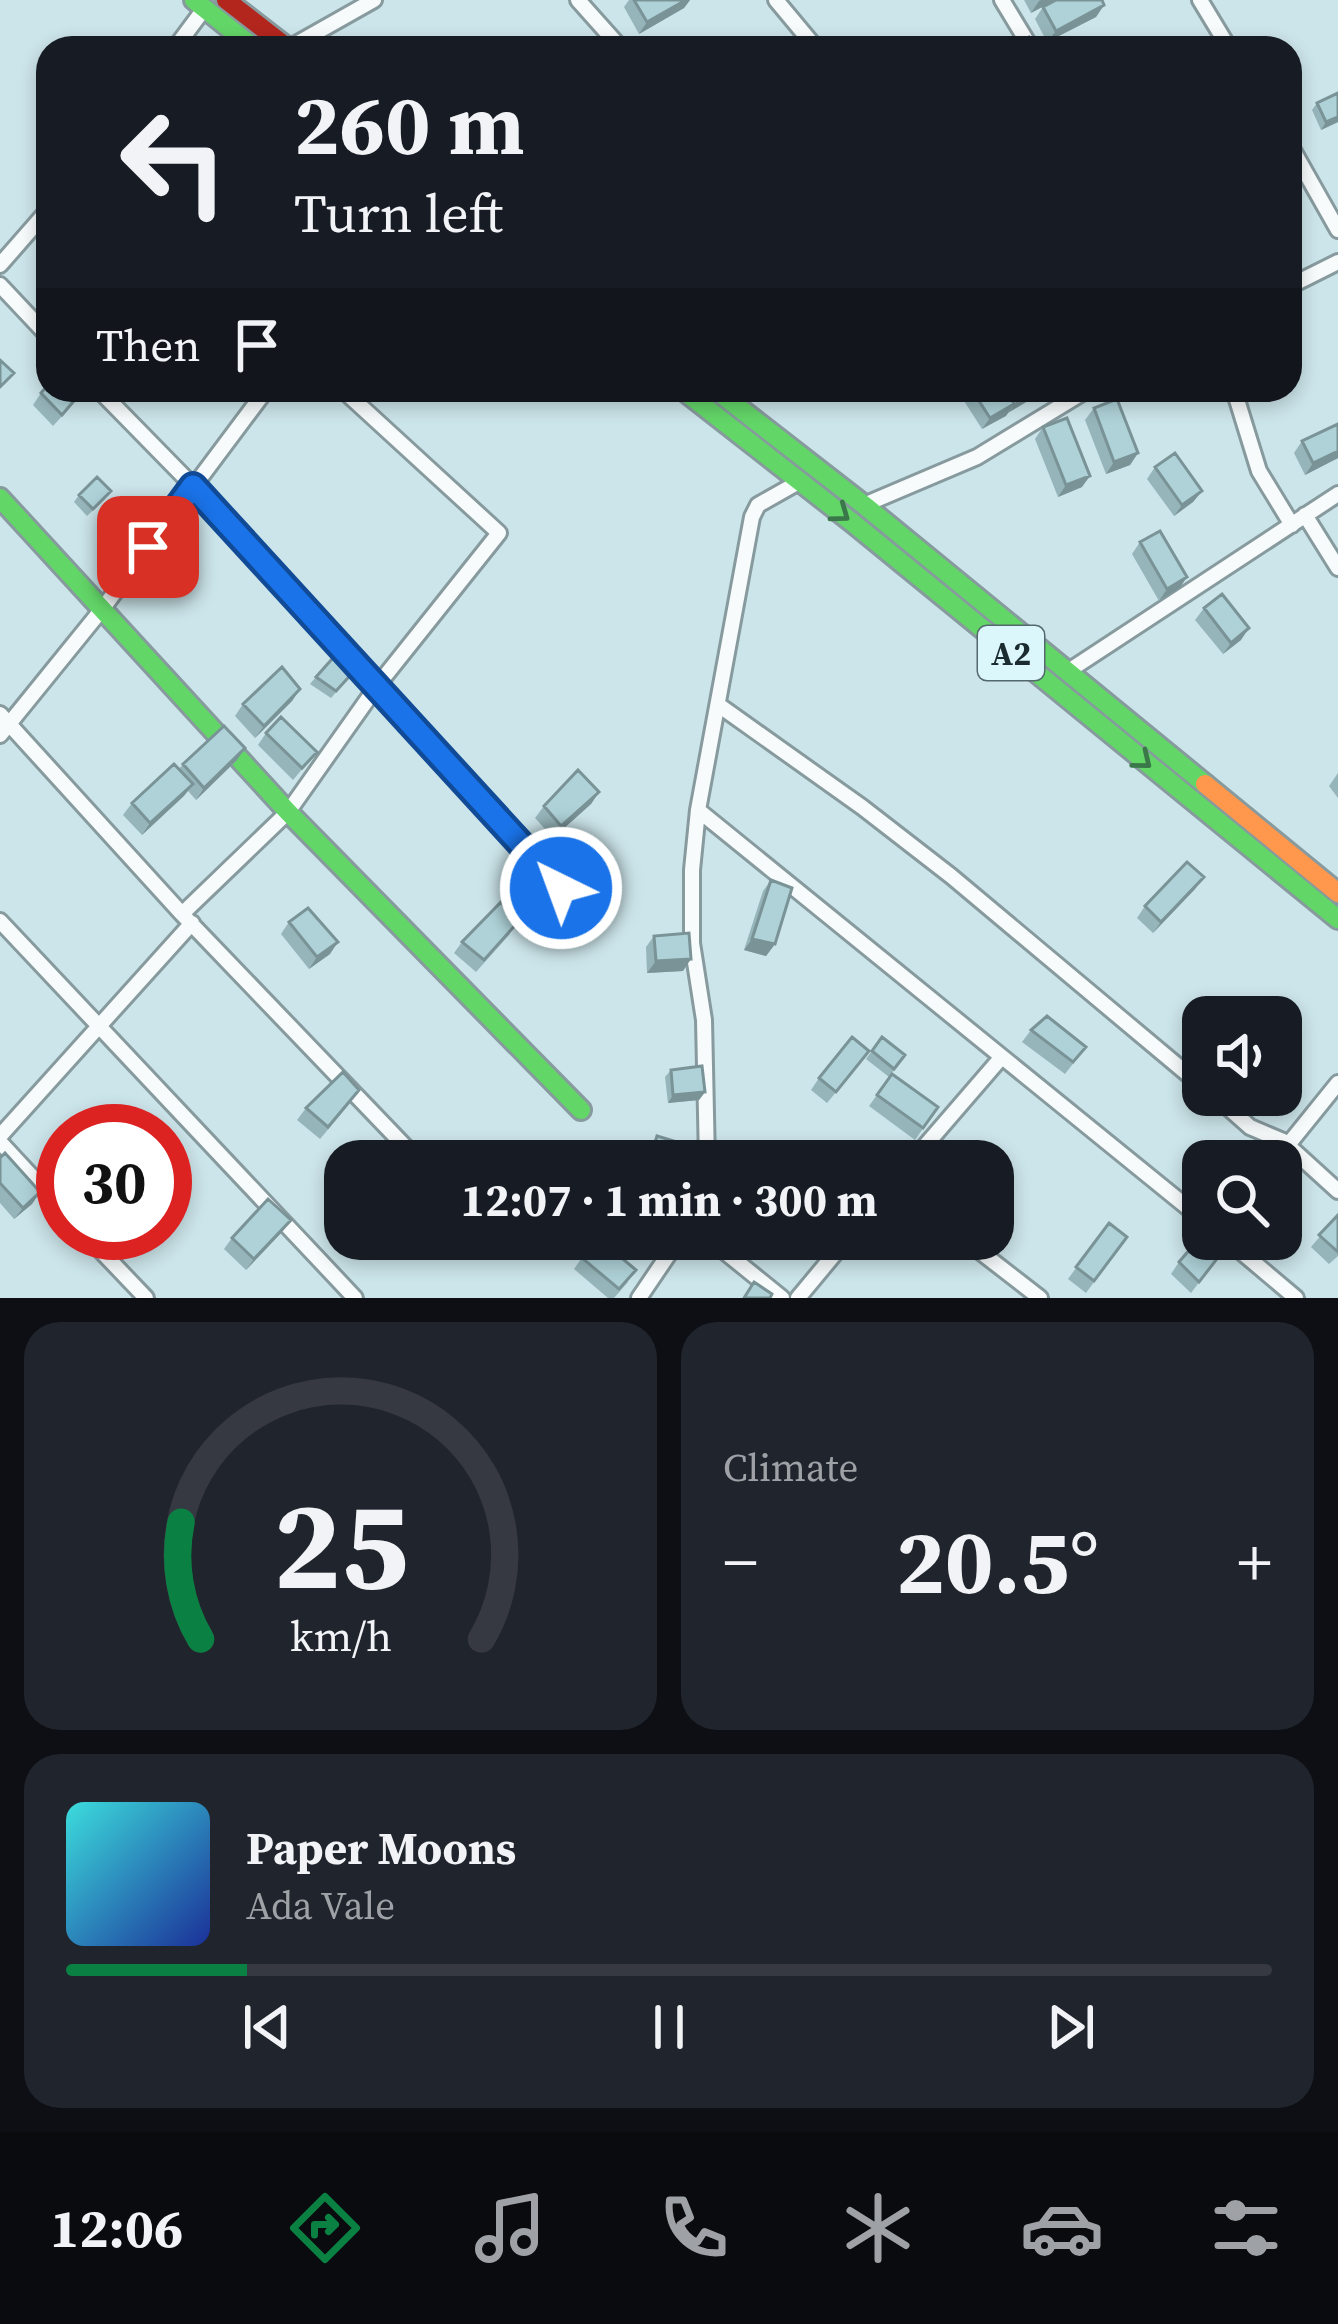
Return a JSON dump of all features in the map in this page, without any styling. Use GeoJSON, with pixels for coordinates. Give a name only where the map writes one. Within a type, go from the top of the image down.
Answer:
{"type":"FeatureCollection","features":[{"type":"Feature","properties":{"kind":"main road"},"geometry":{"type":"LineString","coordinates":[[226,0],[273,36]]}},
{"type":"Feature","properties":{"kind":"main road"},"geometry":{"type":"LineString","coordinates":[[199,4],[239,36]]}},
{"type":"Feature","properties":{"kind":"main road","name":"A2"},"geometry":{"type":"LineString","coordinates":[[698,402],[1338,919]]}},
{"type":"Feature","properties":{"kind":"main road","name":"A2"},"geometry":{"type":"LineString","coordinates":[[731,402],[1338,893]]}},
{"type":"Feature","properties":{"kind":"main road"},"geometry":{"type":"LineString","coordinates":[[0,498],[288,812],[580,1110]]}},
{"type":"Feature","properties":{"kind":"street"},"geometry":{"type":"LineString","coordinates":[[310,36],[374,0]]}},
{"type":"Feature","properties":{"kind":"street"},"geometry":{"type":"LineString","coordinates":[[578,0],[610,36]]}},
{"type":"Feature","properties":{"kind":"street"},"geometry":{"type":"LineString","coordinates":[[776,0],[806,36]]}},
{"type":"Feature","properties":{"kind":"street"},"geometry":{"type":"LineString","coordinates":[[1002,0],[1024,36]]}},
{"type":"Feature","properties":{"kind":"street"},"geometry":{"type":"LineString","coordinates":[[1199,0],[1222,36]]}},
{"type":"Feature","properties":{"kind":"street"},"geometry":{"type":"LineString","coordinates":[[182,36],[199,4]]}},
{"type":"Feature","properties":{"kind":"street"},"geometry":{"type":"LineString","coordinates":[[1302,166],[1338,230]]}},
{"type":"Feature","properties":{"kind":"street"},"geometry":{"type":"LineString","coordinates":[[0,266],[36,224]]}},
{"type":"Feature","properties":{"kind":"street"},"geometry":{"type":"LineString","coordinates":[[1302,280],[1338,262]]}},
{"type":"Feature","properties":{"kind":"street"},"geometry":{"type":"LineString","coordinates":[[0,285],[36,323]]}},
{"type":"Feature","properties":{"kind":"street"},"geometry":{"type":"LineString","coordinates":[[111,402],[561,888]]}},
{"type":"Feature","properties":{"kind":"street"},"geometry":{"type":"LineString","coordinates":[[257,402],[104,608],[3,724],[398,1140]]}},
{"type":"Feature","properties":{"kind":"street"},"geometry":{"type":"LineString","coordinates":[[36,1180],[0,1139],[187,919],[288,812],[376,686],[499,533],[357,402]]}},
{"type":"Feature","properties":{"kind":"street"},"geometry":{"type":"LineString","coordinates":[[864,505],[977,457],[1061,402]]}},
{"type":"Feature","properties":{"kind":"street"},"geometry":{"type":"LineString","coordinates":[[1238,402],[1259,471],[1338,568]]}},
{"type":"Feature","properties":{"kind":"street"},"geometry":{"type":"LineString","coordinates":[[707,1140],[704,1020],[692,943],[698,810],[752,517],[758,505],[797,483]]}},
{"type":"Feature","properties":{"kind":"street"},"geometry":{"type":"LineString","coordinates":[[1067,672],[1338,494]]}},
{"type":"Feature","properties":{"kind":"street"},"geometry":{"type":"LineString","coordinates":[[720,706],[916,848],[1182,1070]]}},
{"type":"Feature","properties":{"kind":"street"},"geometry":{"type":"LineString","coordinates":[[698,810],[1182,1203]]}},
{"type":"Feature","properties":{"kind":"street"},"geometry":{"type":"LineString","coordinates":[[0,921],[355,1298]]}},
{"type":"Feature","properties":{"kind":"street"},"geometry":{"type":"LineString","coordinates":[[930,1140],[1000,1059]]}},
{"type":"Feature","properties":{"kind":"street"},"geometry":{"type":"LineString","coordinates":[[1291,1140],[1338,1083]]}},
{"type":"Feature","properties":{"kind":"street"},"geometry":{"type":"LineString","coordinates":[[1238,1116],[1277,1140]]}},
{"type":"Feature","properties":{"kind":"street"},"geometry":{"type":"LineString","coordinates":[[1302,1159],[1338,1191]]}},
{"type":"Feature","properties":{"kind":"street"},"geometry":{"type":"LineString","coordinates":[[110,1260],[146,1298]]}},
{"type":"Feature","properties":{"kind":"street"},"geometry":{"type":"LineString","coordinates":[[639,1298],[665,1260]]}},
{"type":"Feature","properties":{"kind":"street"},"geometry":{"type":"LineString","coordinates":[[736,1260],[782,1298]]}},
{"type":"Feature","properties":{"kind":"street"},"geometry":{"type":"LineString","coordinates":[[798,1298],[830,1260]]}},
{"type":"Feature","properties":{"kind":"street"},"geometry":{"type":"LineString","coordinates":[[991,1260],[1040,1298]]}},
{"type":"Feature","properties":{"kind":"street"},"geometry":{"type":"LineString","coordinates":[[1251,1260],[1296,1298]]}},
{"type":"Feature","properties":{"kind":"building"},"geometry":{"type":"Polygon","coordinates":[[[634,0],[686,0],[647,22],[634,0]]]}},
{"type":"Feature","properties":{"kind":"building"},"geometry":{"type":"Polygon","coordinates":[[[1056,0],[1102,0],[1104,5],[1056,31],[1043,7],[1056,0]]]}},
{"type":"Feature","properties":{"kind":"building"},"geometry":{"type":"Polygon","coordinates":[[[1338,93],[1338,117],[1326,122],[1317,103],[1338,93]]]}},
{"type":"Feature","properties":{"kind":"building"},"geometry":{"type":"Polygon","coordinates":[[[0,360],[14,373],[0,387],[0,360]]]}},
{"type":"Feature","properties":{"kind":"building"},"geometry":{"type":"Polygon","coordinates":[[[50,402],[73,402],[62,415],[50,402]]]}},
{"type":"Feature","properties":{"kind":"building"},"geometry":{"type":"Polygon","coordinates":[[[980,402],[1013,402],[1014,404],[990,418],[980,402]]]}},
{"type":"Feature","properties":{"kind":"building"},"geometry":{"type":"Polygon","coordinates":[[[1118,402],[1138,453],[1114,462],[1094,408],[1118,402]]]}},
{"type":"Feature","properties":{"kind":"building"},"geometry":{"type":"Polygon","coordinates":[[[1067,418],[1090,476],[1066,485],[1043,427],[1067,418]]]}},
{"type":"Feature","properties":{"kind":"building"},"geometry":{"type":"Polygon","coordinates":[[[1338,424],[1338,451],[1313,463],[1302,441],[1338,424]]]}},
{"type":"Feature","properties":{"kind":"building"},"geometry":{"type":"Polygon","coordinates":[[[1175,453],[1202,491],[1182,505],[1155,467],[1175,453]]]}},
{"type":"Feature","properties":{"kind":"building"},"geometry":{"type":"Polygon","coordinates":[[[97,477],[111,491],[93,509],[79,495],[97,477]]]}},
{"type":"Feature","properties":{"kind":"building"},"geometry":{"type":"Polygon","coordinates":[[[1160,531],[1187,577],[1167,589],[1140,542],[1160,531]]]}},
{"type":"Feature","properties":{"kind":"building"},"geometry":{"type":"Polygon","coordinates":[[[1222,594],[1249,628],[1231,643],[1204,608],[1222,594]]]}},
{"type":"Feature","properties":{"kind":"building"},"geometry":{"type":"Polygon","coordinates":[[[340,650],[357,668],[336,691],[316,677],[340,650]]]}},
{"type":"Feature","properties":{"kind":"building"},"geometry":{"type":"Polygon","coordinates":[[[282,667],[300,689],[264,726],[243,704],[282,667]]]}},
{"type":"Feature","properties":{"kind":"building"},"geometry":{"type":"Polygon","coordinates":[[[281,717],[317,752],[302,768],[266,733],[281,717]]]}},
{"type":"Feature","properties":{"kind":"building"},"geometry":{"type":"Polygon","coordinates":[[[224,726],[245,748],[204,788],[183,764],[224,726]]]}},
{"type":"Feature","properties":{"kind":"building"},"geometry":{"type":"Polygon","coordinates":[[[174,764],[193,784],[150,823],[132,803],[174,764]]]}},
{"type":"Feature","properties":{"kind":"building"},"geometry":{"type":"Polygon","coordinates":[[[578,770],[599,792],[561,826],[544,806],[578,770]]]}},
{"type":"Feature","properties":{"kind":"building"},"geometry":{"type":"Polygon","coordinates":[[[1187,862],[1204,877],[1161,922],[1145,906],[1187,862]]]}},
{"type":"Feature","properties":{"kind":"building"},"geometry":{"type":"Polygon","coordinates":[[[771,880],[792,888],[775,944],[752,939],[771,880]]]}},
{"type":"Feature","properties":{"kind":"building"},"geometry":{"type":"Polygon","coordinates":[[[501,902],[518,922],[484,960],[462,942],[501,902]]]}},
{"type":"Feature","properties":{"kind":"building"},"geometry":{"type":"Polygon","coordinates":[[[308,908],[338,942],[317,957],[289,922],[308,908]]]}},
{"type":"Feature","properties":{"kind":"building"},"geometry":{"type":"Polygon","coordinates":[[[689,933],[691,959],[656,961],[654,936],[689,933]]]}},
{"type":"Feature","properties":{"kind":"building"},"geometry":{"type":"Polygon","coordinates":[[[1047,1016],[1086,1047],[1073,1062],[1031,1030],[1047,1016]]]}},
{"type":"Feature","properties":{"kind":"building"},"geometry":{"type":"Polygon","coordinates":[[[852,1037],[869,1051],[836,1092],[819,1078],[852,1037]]]}},
{"type":"Feature","properties":{"kind":"building"},"geometry":{"type":"Polygon","coordinates":[[[882,1037],[905,1055],[894,1069],[872,1051],[882,1037]]]}},
{"type":"Feature","properties":{"kind":"building"},"geometry":{"type":"Polygon","coordinates":[[[702,1066],[705,1092],[673,1095],[671,1070],[702,1066]]]}},
{"type":"Feature","properties":{"kind":"building"},"geometry":{"type":"Polygon","coordinates":[[[343,1072],[359,1090],[328,1127],[306,1108],[343,1072]]]}},
{"type":"Feature","properties":{"kind":"building"},"geometry":{"type":"Polygon","coordinates":[[[892,1074],[938,1107],[923,1128],[877,1095],[892,1074]]]}},
{"type":"Feature","properties":{"kind":"building"},"geometry":{"type":"Polygon","coordinates":[[[5,1153],[36,1188],[36,1196],[23,1208],[0,1183],[0,1158],[5,1153]]]}},
{"type":"Feature","properties":{"kind":"building"},"geometry":{"type":"Polygon","coordinates":[[[268,1199],[291,1220],[254,1259],[232,1238],[268,1199]]]}},
{"type":"Feature","properties":{"kind":"building"},"geometry":{"type":"Polygon","coordinates":[[[1338,1215],[1338,1252],[1319,1235],[1338,1215]]]}},
{"type":"Feature","properties":{"kind":"building"},"geometry":{"type":"Polygon","coordinates":[[[1109,1223],[1127,1237],[1094,1281],[1076,1267],[1109,1223]]]}},
{"type":"Feature","properties":{"kind":"building"},"geometry":{"type":"Polygon","coordinates":[[[1182,1258],[1216,1260],[1199,1282],[1179,1262],[1182,1258]]]}},
{"type":"Feature","properties":{"kind":"building"},"geometry":{"type":"Polygon","coordinates":[[[584,1260],[624,1260],[636,1270],[619,1289],[584,1260]]]}},
{"type":"Feature","properties":{"kind":"building"},"geometry":{"type":"Polygon","coordinates":[[[754,1282],[772,1294],[770,1298],[744,1298],[754,1282]]]}},
{"type":"Feature","properties":{"kind":"traffic: fast"},"geometry":{"type":"LineString","coordinates":[[194,0],[239,36]]}},
{"type":"Feature","properties":{"kind":"traffic: fast"},"geometry":{"type":"LineString","coordinates":[[698,402],[1338,919]]}},
{"type":"Feature","properties":{"kind":"traffic: fast"},"geometry":{"type":"LineString","coordinates":[[731,402],[1205,784]]}},
{"type":"Feature","properties":{"kind":"traffic: fast"},"geometry":{"type":"LineString","coordinates":[[0,498],[288,812],[581,1110]]}},
{"type":"Feature","properties":{"kind":"traffic: slow"},"geometry":{"type":"LineString","coordinates":[[1205,784],[1338,893]]}},
{"type":"Feature","properties":{"kind":"traffic: jam"},"geometry":{"type":"LineString","coordinates":[[226,0],[272,36]]}},
{"type":"Feature","properties":{"kind":"route"},"geometry":{"type":"LineString","coordinates":[[148,547],[193,486],[561,888]]}}]}
